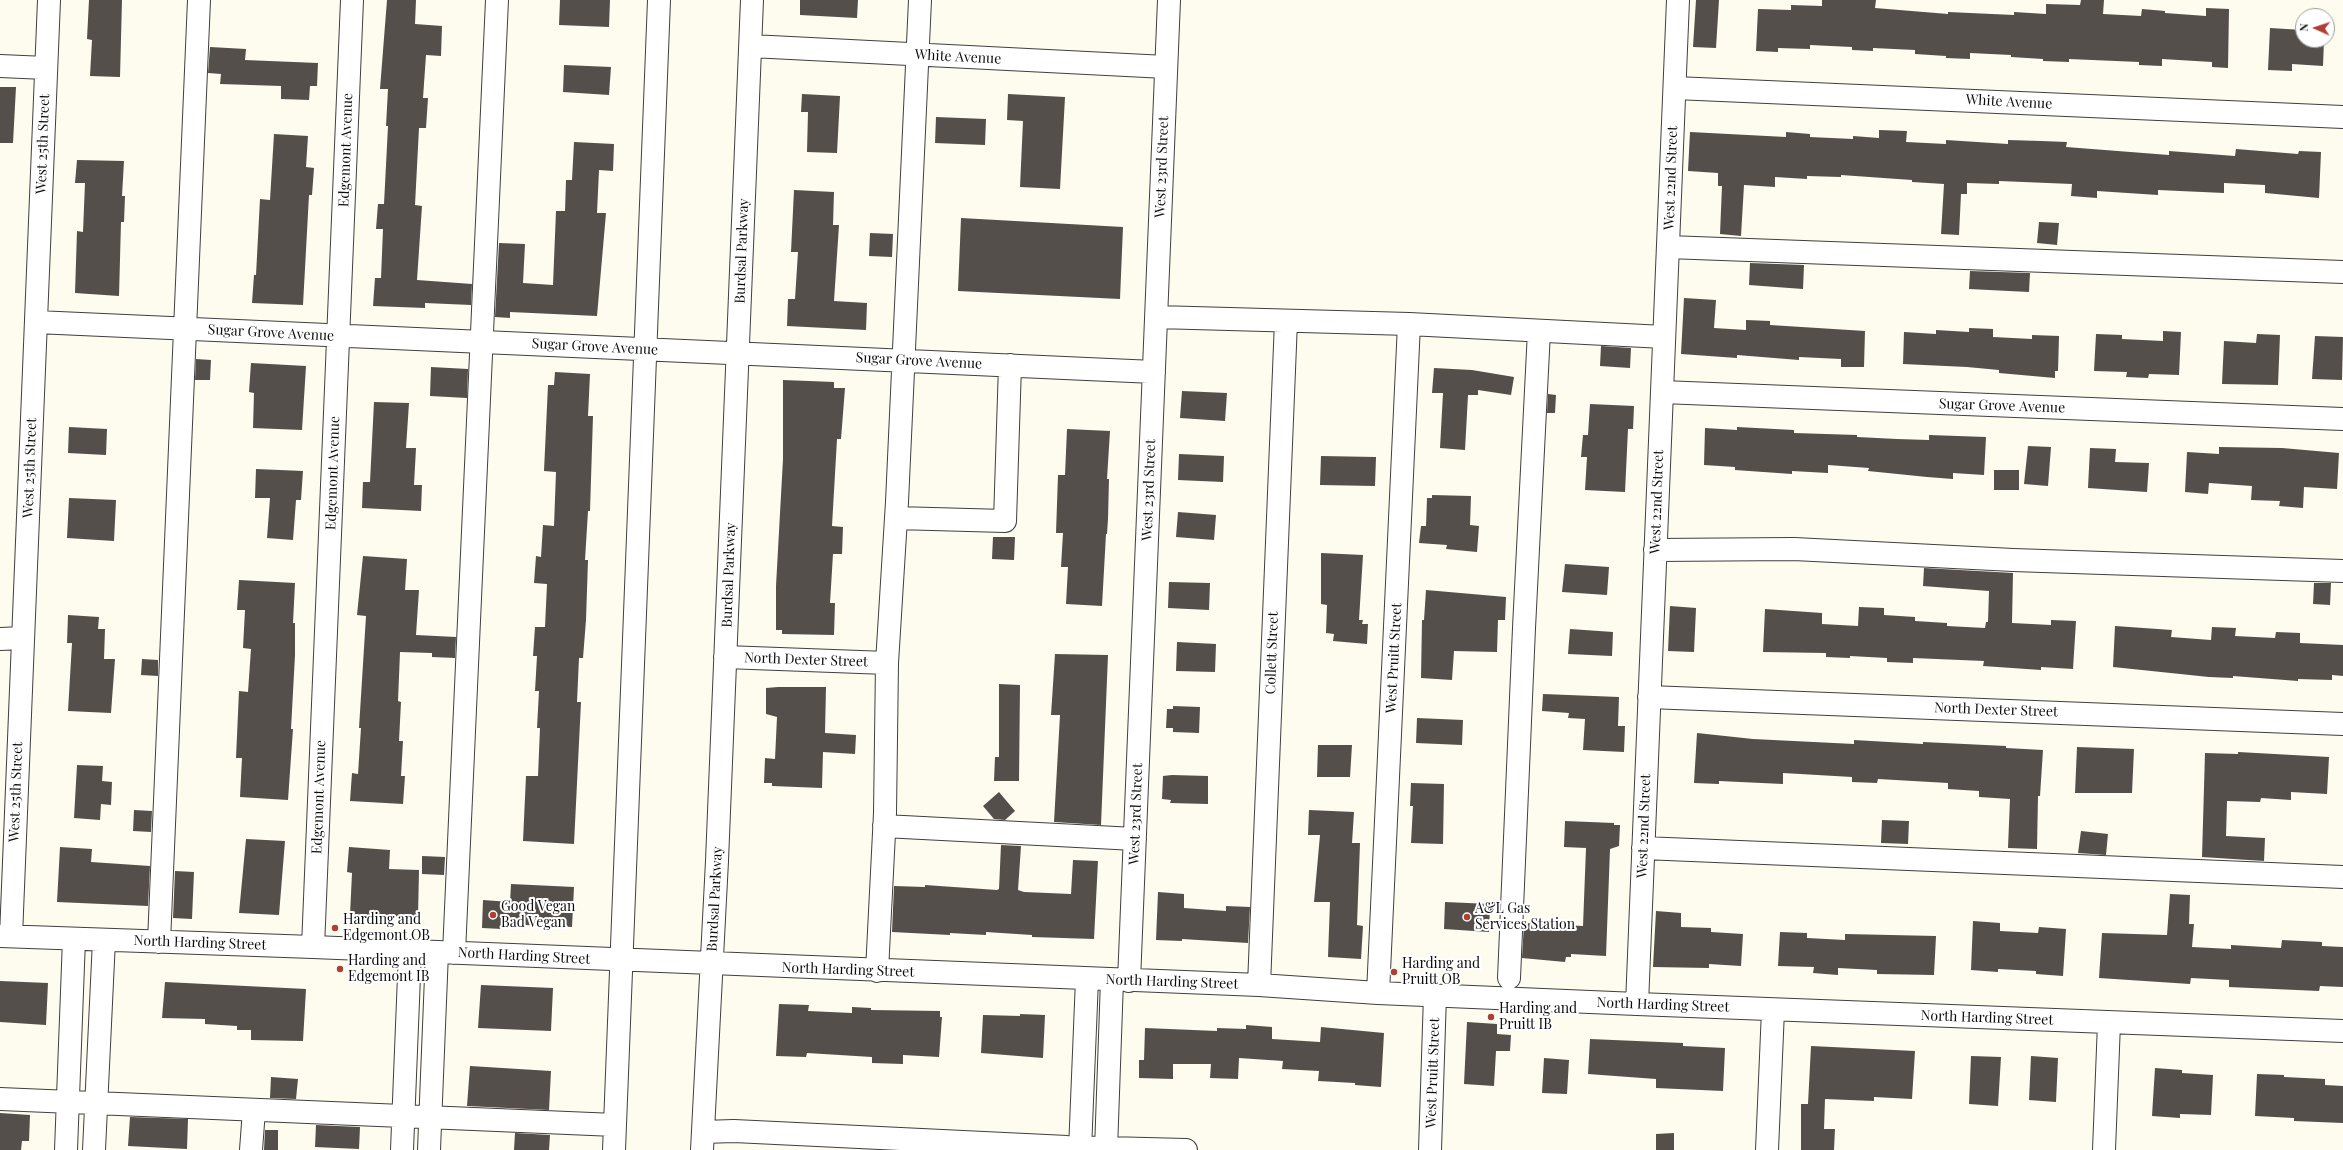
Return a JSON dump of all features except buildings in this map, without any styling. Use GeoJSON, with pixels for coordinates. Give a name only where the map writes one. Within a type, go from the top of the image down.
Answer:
{"type":"FeatureCollection","features":[{"type":"Feature","properties":{"kind":"street","name":"West 25th Street"},"geometry":{"type":"LineString","coordinates":[[5,936],[22,638],[49,0]]}},
{"type":"Feature","properties":{"kind":"street"},"geometry":{"type":"LineString","coordinates":[[160,942],[184,329],[199,0]]}},
{"type":"Feature","properties":{"kind":"street","name":"Edgemont Avenue"},"geometry":{"type":"LineString","coordinates":[[313,947],[352,0]]}},
{"type":"Feature","properties":{"kind":"street"},"geometry":{"type":"LineString","coordinates":[[430,1150],[431,1117],[446,953],[481,342],[497,0]]}},
{"type":"Feature","properties":{"kind":"street"},"geometry":{"type":"LineString","coordinates":[[614,1150],[659,0]]}},
{"type":"Feature","properties":{"kind":"street","name":"Burdsal Parkway"},"geometry":{"type":"LineString","coordinates":[[703,1141],[712,964],[752,0]]}},
{"type":"Feature","properties":{"kind":"street"},"geometry":{"type":"LineString","coordinates":[[877,971],[884,826],[887,663],[896,518],[920,0]]}},
{"type":"Feature","properties":{"kind":"street","name":"West 23rd Street"},"geometry":{"type":"LineString","coordinates":[[1106,1149],[1135,839],[1169,0]]}},
{"type":"Feature","properties":{"kind":"street","name":"West 22nd Street"},"geometry":{"type":"LineString","coordinates":[[1637,1004],[1678,0]]}},
{"type":"Feature","properties":{"kind":"street","name":"White Avenue"},"geometry":{"type":"LineString","coordinates":[[751,46],[1166,67]]}},
{"type":"Feature","properties":{"kind":"street"},"geometry":{"type":"LineString","coordinates":[[0,66],[46,68]]}},
{"type":"Feature","properties":{"kind":"street","name":"White Avenue"},"geometry":{"type":"LineString","coordinates":[[1674,88],[2343,117]]}},
{"type":"Feature","properties":{"kind":"street"},"geometry":{"type":"LineString","coordinates":[[1668,247],[2343,272]]}},
{"type":"Feature","properties":{"kind":"street"},"geometry":{"type":"LineString","coordinates":[[1157,317],[1409,324],[1664,337]]}},
{"type":"Feature","properties":{"kind":"street","name":"Collett Street"},"geometry":{"type":"LineString","coordinates":[[1259,985],[1286,321]]}},
{"type":"Feature","properties":{"kind":"street","name":"Sugar Grove Avenue"},"geometry":{"type":"LineString","coordinates":[[36,322],[1154,372]]}},
{"type":"Feature","properties":{"kind":"street","name":"West Pruitt Street"},"geometry":{"type":"LineString","coordinates":[[1378,993],[1409,324]]}},
{"type":"Feature","properties":{"kind":"street"},"geometry":{"type":"LineString","coordinates":[[1509,978],[1524,628],[1539,331]]}},
{"type":"Feature","properties":{"kind":"street"},"geometry":{"type":"LineString","coordinates":[[896,518],[1004,521],[1010,365]]}},
{"type":"Feature","properties":{"kind":"street","name":"Sugar Grove Avenue"},"geometry":{"type":"LineString","coordinates":[[1662,392],[2343,419]]}},
{"type":"Feature","properties":{"kind":"street"},"geometry":{"type":"LineString","coordinates":[[1655,550],[1794,549],[2013,560],[2343,571]]}},
{"type":"Feature","properties":{"kind":"street"},"geometry":{"type":"LineString","coordinates":[[0,639],[22,638]]}},
{"type":"Feature","properties":{"kind":"street","name":"North Dexter Street"},"geometry":{"type":"LineString","coordinates":[[725,657],[887,663]]}},
{"type":"Feature","properties":{"kind":"street","name":"North Dexter Street"},"geometry":{"type":"LineString","coordinates":[[1649,697],[2343,724]]}},
{"type":"Feature","properties":{"kind":"street"},"geometry":{"type":"LineString","coordinates":[[884,826],[1135,839]]}},
{"type":"Feature","properties":{"kind":"street"},"geometry":{"type":"LineString","coordinates":[[1643,848],[2343,876]]}},
{"type":"Feature","properties":{"kind":"street","name":"North Harding Street"},"geometry":{"type":"LineString","coordinates":[[5,936],[313,947],[1121,981],[1259,985],[1435,996],[1773,1010],[2343,1031]]}},
{"type":"Feature","properties":{"kind":"street"},"geometry":{"type":"LineString","coordinates":[[66,1150],[74,939]]}},
{"type":"Feature","properties":{"kind":"street"},"geometry":{"type":"LineString","coordinates":[[94,1150],[104,940]]}},
{"type":"Feature","properties":{"kind":"street"},"geometry":{"type":"LineString","coordinates":[[402,1150],[410,951]]}},
{"type":"Feature","properties":{"kind":"street"},"geometry":{"type":"LineString","coordinates":[[1080,1149],[1087,979]]}},
{"type":"Feature","properties":{"kind":"street","name":"West Pruitt Street"},"geometry":{"type":"LineString","coordinates":[[1430,1150],[1435,996]]}},
{"type":"Feature","properties":{"kind":"street"},"geometry":{"type":"LineString","coordinates":[[1767,1150],[1773,1010]]}},
{"type":"Feature","properties":{"kind":"street"},"geometry":{"type":"LineString","coordinates":[[2104,1150],[2109,1022]]}},
{"type":"Feature","properties":{"kind":"street"},"geometry":{"type":"LineString","coordinates":[[0,1099],[615,1125]]}},
{"type":"Feature","properties":{"kind":"street"},"geometry":{"type":"LineString","coordinates":[[252,1150],[254,1110]]}},
{"type":"Feature","properties":{"kind":"street"},"geometry":{"type":"LineString","coordinates":[[703,1141],[734,1131],[928,1145],[1186,1150]]}},
{"type":"Feature","properties":{"kind":"place","name":"Good Vegan Bad Vegan"},"geometry":{"type":"Point","coordinates":[493,915]}},
{"type":"Feature","properties":{"kind":"place","name":"A&L Gas Services Station"},"geometry":{"type":"Point","coordinates":[1467,917]}},
{"type":"Feature","properties":{"kind":"place","name":"Harding and Edgemont OB"},"geometry":{"type":"Point","coordinates":[335,928]}},
{"type":"Feature","properties":{"kind":"place","name":"Harding and Edgemont IB"},"geometry":{"type":"Point","coordinates":[340,969]}},
{"type":"Feature","properties":{"kind":"place","name":"Harding and Pruitt OB"},"geometry":{"type":"Point","coordinates":[1394,972]}},
{"type":"Feature","properties":{"kind":"place","name":"Harding and Pruitt IB"},"geometry":{"type":"Point","coordinates":[1491,1017]}}]}
